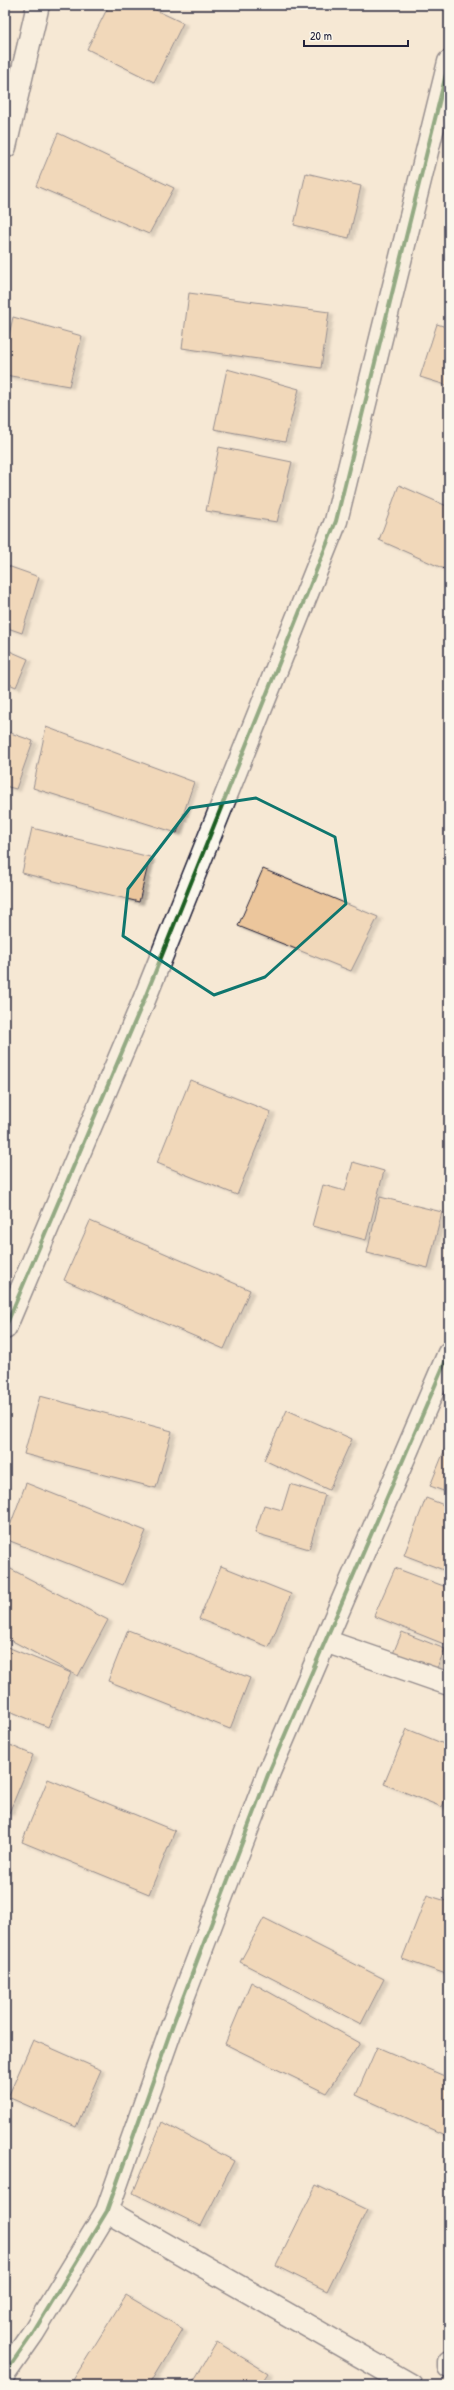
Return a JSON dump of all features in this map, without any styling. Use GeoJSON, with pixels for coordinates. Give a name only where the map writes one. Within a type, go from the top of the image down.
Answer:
{"type":"FeatureCollection","features":[{"type":"Feature","properties":{"kind":"street"},"geometry":{"type":"LineString","coordinates":[[5,147],[38,5]]}},
{"type":"Feature","properties":{"kind":"street"},"geometry":{"type":"LineString","coordinates":[[5,1328],[144,1000],[336,520],[449,62]]}},
{"type":"Feature","properties":{"kind":"street"},"geometry":{"type":"LineString","coordinates":[[5,2373],[33,2333],[107,2211],[173,2024],[269,1772],[449,1353]]}},
{"type":"Feature","properties":{"kind":"street"},"geometry":{"type":"LineString","coordinates":[[325,1641],[449,1684]]}},
{"type":"Feature","properties":{"kind":"street"},"geometry":{"type":"LineString","coordinates":[[107,2211],[411,2385]]}},
{"type":"Feature","properties":{"kind":"street"},"geometry":{"type":"LineString","coordinates":[[449,2362],[449,2367]]}},
{"type":"Feature","properties":{"kind":"highlighted area"},"geometry":{"type":"Polygon","coordinates":[[[256,798],[335,837],[346,904],[265,977],[214,995],[123,936],[128,889],[190,808],[256,798]]]}},
{"type":"Feature","properties":{"kind":"building"},"geometry":{"type":"Polygon","coordinates":[[[109,5],[145,5],[183,23],[154,82],[87,49],[109,5]]]}},
{"type":"Feature","properties":{"kind":"building"},"geometry":{"type":"Polygon","coordinates":[[[58,133],[174,188],[149,234],[36,186],[58,133]]]}},
{"type":"Feature","properties":{"kind":"building"},"geometry":{"type":"Polygon","coordinates":[[[306,173],[361,186],[349,238],[294,225],[306,173]]]}},
{"type":"Feature","properties":{"kind":"building"},"geometry":{"type":"Polygon","coordinates":[[[189,293],[329,312],[321,368],[182,348],[189,293]]]}},
{"type":"Feature","properties":{"kind":"building"},"geometry":{"type":"Polygon","coordinates":[[[13,317],[82,336],[69,386],[5,375],[5,354],[13,317]]]}},
{"type":"Feature","properties":{"kind":"building"},"geometry":{"type":"Polygon","coordinates":[[[437,324],[449,328],[449,386],[420,377],[437,324]]]}},
{"type":"Feature","properties":{"kind":"building"},"geometry":{"type":"Polygon","coordinates":[[[227,369],[299,389],[285,442],[214,429],[227,369]]]}},
{"type":"Feature","properties":{"kind":"building"},"geometry":{"type":"Polygon","coordinates":[[[219,447],[292,462],[277,522],[206,511],[219,447]]]}},
{"type":"Feature","properties":{"kind":"building"},"geometry":{"type":"Polygon","coordinates":[[[399,485],[449,507],[449,571],[379,540],[399,485]]]}},
{"type":"Feature","properties":{"kind":"building"},"geometry":{"type":"Polygon","coordinates":[[[5,565],[39,577],[22,633],[5,627],[5,565]]]}},
{"type":"Feature","properties":{"kind":"building"},"geometry":{"type":"Polygon","coordinates":[[[5,649],[28,659],[16,687],[5,682],[5,649]]]}},
{"type":"Feature","properties":{"kind":"building"},"geometry":{"type":"Polygon","coordinates":[[[46,727],[194,782],[177,833],[33,788],[46,727]]]}},
{"type":"Feature","properties":{"kind":"building"},"geometry":{"type":"Polygon","coordinates":[[[5,731],[33,741],[16,789],[5,786],[5,731]]]}},
{"type":"Feature","properties":{"kind":"building"},"geometry":{"type":"Polygon","coordinates":[[[32,828],[150,857],[139,902],[22,873],[32,828]]]}},
{"type":"Feature","properties":{"kind":"building"},"geometry":{"type":"Polygon","coordinates":[[[263,869],[378,917],[351,971],[238,926],[263,869]]]}},
{"type":"Feature","properties":{"kind":"building"},"geometry":{"type":"Polygon","coordinates":[[[190,1080],[271,1112],[237,1195],[157,1163],[190,1080]]]}},
{"type":"Feature","properties":{"kind":"building"},"geometry":{"type":"Polygon","coordinates":[[[353,1162],[384,1171],[366,1240],[312,1226],[323,1185],[345,1191],[353,1162]]]}},
{"type":"Feature","properties":{"kind":"building"},"geometry":{"type":"Polygon","coordinates":[[[380,1197],[442,1212],[428,1268],[367,1253],[380,1197]]]}},
{"type":"Feature","properties":{"kind":"building"},"geometry":{"type":"Polygon","coordinates":[[[90,1221],[250,1290],[224,1349],[64,1280],[90,1221]]]}},
{"type":"Feature","properties":{"kind":"building"},"geometry":{"type":"Polygon","coordinates":[[[40,1396],[172,1431],[156,1488],[24,1454],[40,1396]]]}},
{"type":"Feature","properties":{"kind":"building"},"geometry":{"type":"Polygon","coordinates":[[[287,1410],[352,1439],[329,1490],[264,1460],[287,1410]]]}},
{"type":"Feature","properties":{"kind":"building"},"geometry":{"type":"Polygon","coordinates":[[[449,1439],[449,1493],[430,1486],[449,1439]]]}},
{"type":"Feature","properties":{"kind":"building"},"geometry":{"type":"Polygon","coordinates":[[[26,1483],[146,1531],[123,1585],[5,1539],[26,1483]]]}},
{"type":"Feature","properties":{"kind":"building"},"geometry":{"type":"Polygon","coordinates":[[[290,1484],[325,1495],[309,1549],[255,1533],[264,1505],[282,1510],[290,1484]]]}},
{"type":"Feature","properties":{"kind":"building"},"geometry":{"type":"Polygon","coordinates":[[[426,1498],[449,1507],[449,1572],[404,1555],[426,1498]]]}},
{"type":"Feature","properties":{"kind":"building"},"geometry":{"type":"Polygon","coordinates":[[[5,1566],[108,1620],[78,1676],[5,1637],[5,1566]]]}},
{"type":"Feature","properties":{"kind":"building"},"geometry":{"type":"Polygon","coordinates":[[[221,1566],[291,1594],[269,1647],[199,1619],[221,1566]]]}},
{"type":"Feature","properties":{"kind":"building"},"geometry":{"type":"Polygon","coordinates":[[[395,1568],[449,1588],[449,1646],[374,1616],[395,1568]]]}},
{"type":"Feature","properties":{"kind":"building"},"geometry":{"type":"Polygon","coordinates":[[[128,1630],[250,1678],[230,1729],[108,1681],[128,1630]]]}},
{"type":"Feature","properties":{"kind":"building"},"geometry":{"type":"Polygon","coordinates":[[[402,1632],[445,1649],[435,1673],[392,1656],[402,1632]]]}},
{"type":"Feature","properties":{"kind":"building"},"geometry":{"type":"Polygon","coordinates":[[[5,1646],[71,1673],[48,1727],[5,1709],[5,1646]]]}},
{"type":"Feature","properties":{"kind":"building"},"geometry":{"type":"Polygon","coordinates":[[[407,1729],[449,1746],[449,1790],[442,1807],[384,1784],[407,1729]]]}},
{"type":"Feature","properties":{"kind":"building"},"geometry":{"type":"Polygon","coordinates":[[[5,1743],[33,1755],[9,1813],[5,1812],[5,1743]]]}},
{"type":"Feature","properties":{"kind":"building"},"geometry":{"type":"Polygon","coordinates":[[[48,1779],[175,1831],[149,1894],[22,1842],[48,1779]]]}},
{"type":"Feature","properties":{"kind":"building"},"geometry":{"type":"Polygon","coordinates":[[[427,1895],[449,1902],[449,1975],[402,1959],[427,1895]]]}},
{"type":"Feature","properties":{"kind":"building"},"geometry":{"type":"Polygon","coordinates":[[[264,1918],[384,1979],[361,2024],[240,1962],[264,1918]]]}},
{"type":"Feature","properties":{"kind":"building"},"geometry":{"type":"Polygon","coordinates":[[[251,1982],[360,2043],[326,2093],[225,2044],[251,1982]]]}},
{"type":"Feature","properties":{"kind":"building"},"geometry":{"type":"Polygon","coordinates":[[[33,2040],[101,2070],[76,2127],[8,2097],[33,2040]]]}},
{"type":"Feature","properties":{"kind":"building"},"geometry":{"type":"Polygon","coordinates":[[[377,2047],[449,2078],[449,2137],[356,2095],[377,2047]]]}},
{"type":"Feature","properties":{"kind":"building"},"geometry":{"type":"Polygon","coordinates":[[[162,2122],[234,2161],[201,2226],[133,2193],[162,2122]]]}},
{"type":"Feature","properties":{"kind":"building"},"geometry":{"type":"Polygon","coordinates":[[[316,2185],[367,2210],[327,2291],[276,2266],[316,2185]]]}},
{"type":"Feature","properties":{"kind":"building"},"geometry":{"type":"Polygon","coordinates":[[[126,2295],[183,2329],[149,2385],[70,2385],[126,2295]]]}},
{"type":"Feature","properties":{"kind":"building"},"geometry":{"type":"Polygon","coordinates":[[[217,2342],[268,2373],[260,2385],[191,2385],[217,2342]]]}},
{"type":"Feature","properties":{"kind":"cycle path"},"geometry":{"type":"LineString","coordinates":[[5,1328],[144,1000],[336,521],[449,62]]}},
{"type":"Feature","properties":{"kind":"cycle path"},"geometry":{"type":"LineString","coordinates":[[5,2373],[33,2333],[107,2211],[173,2024],[269,1772],[449,1353]]}}]}
